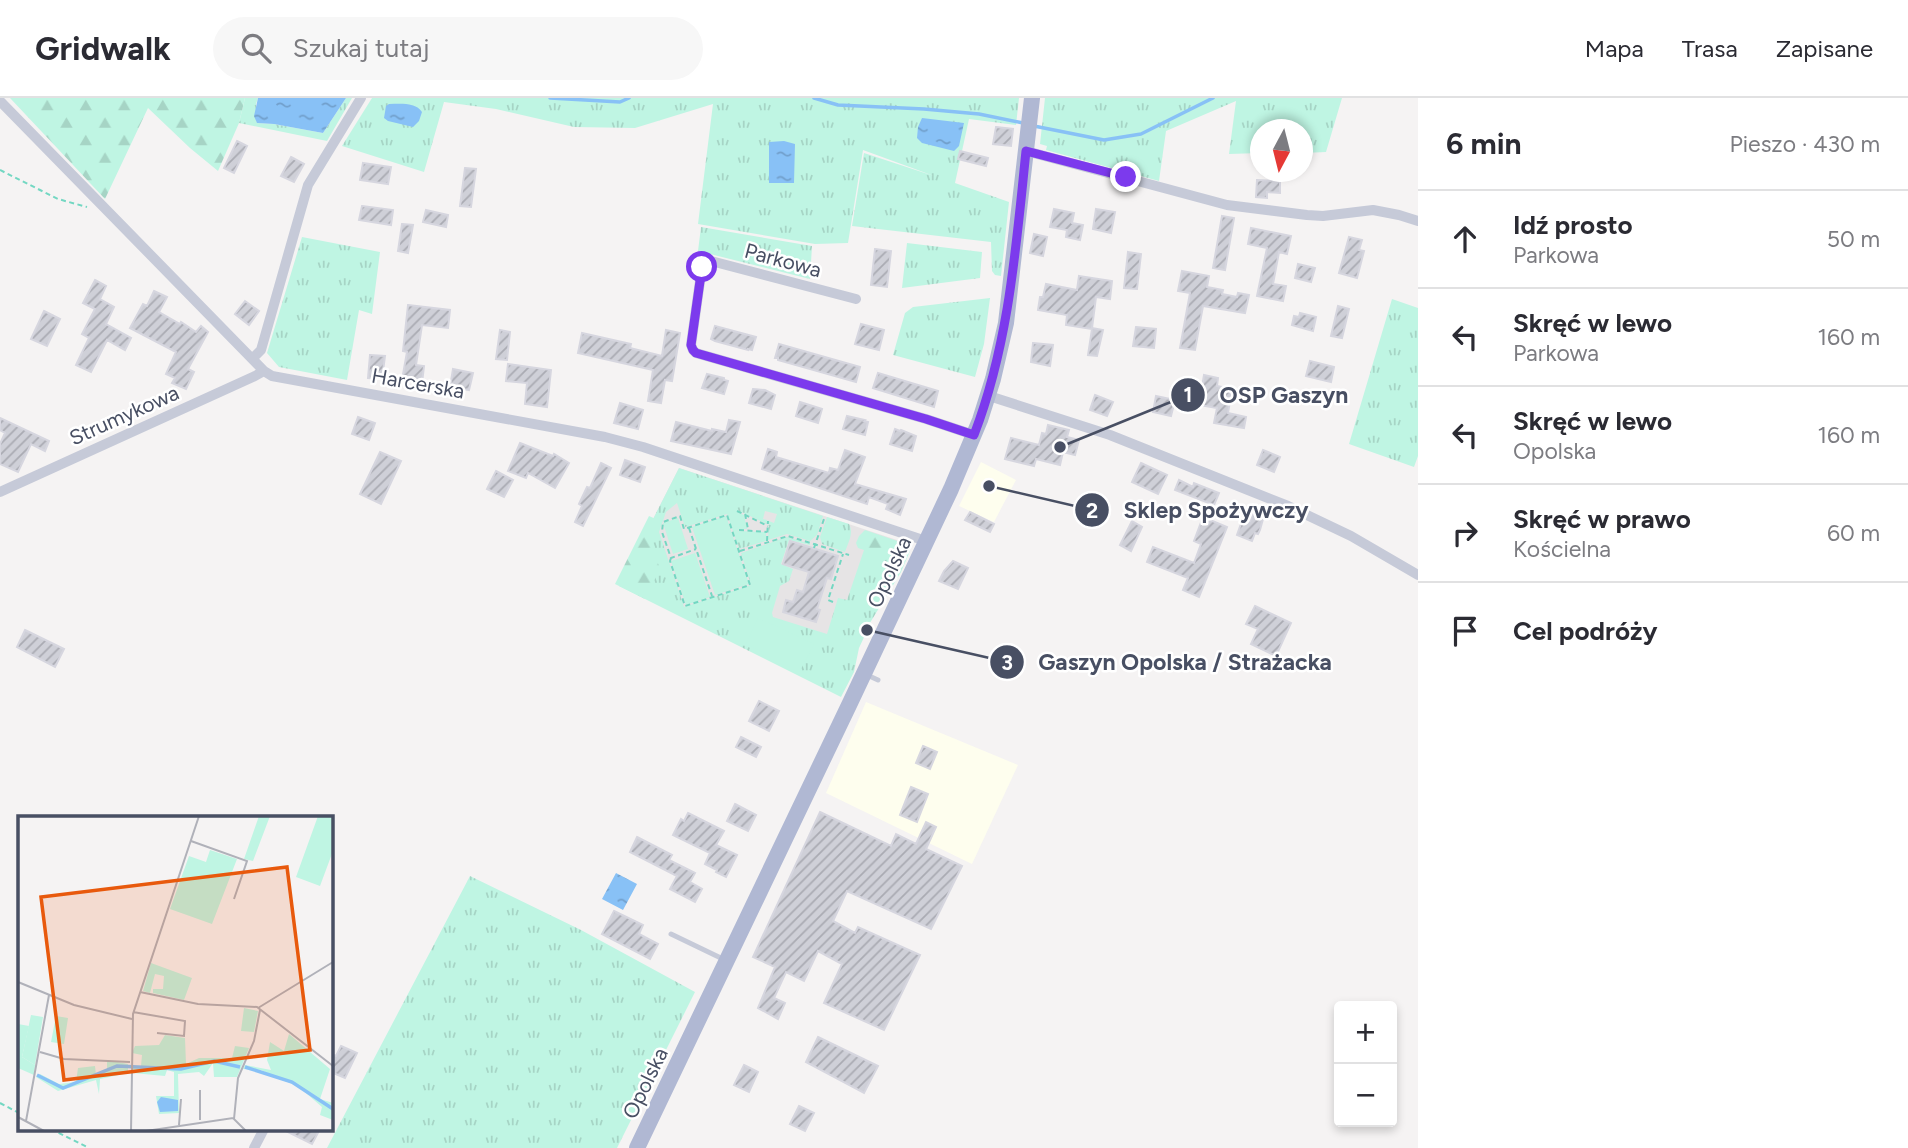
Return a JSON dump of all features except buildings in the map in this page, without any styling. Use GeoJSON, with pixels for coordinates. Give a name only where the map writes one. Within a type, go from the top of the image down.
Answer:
{"type":"FeatureCollection","features":[{"type":"Feature","properties":{"kind":"main road","name":"Opolska"},"geometry":{"type":"LineString","coordinates":[[637,1148],[727,962],[871,677],[989,396],[1006,323],[1032,98]]}},
{"type":"Feature","properties":{"kind":"street"},"geometry":{"type":"LineString","coordinates":[[253,358],[261,350],[308,185],[361,98]]}},
{"type":"Feature","properties":{"kind":"street"},"geometry":{"type":"LineString","coordinates":[[0,101],[264,371]]}},
{"type":"Feature","properties":{"kind":"street"},"geometry":{"type":"LineString","coordinates":[[1026,151],[1227,205],[1323,216],[1373,210],[1418,221]]}},
{"type":"Feature","properties":{"kind":"street","name":"Parkowa"},"geometry":{"type":"LineString","coordinates":[[856,299],[711,261],[706,262],[702,267],[691,345],[696,353],[974,435]]}},
{"type":"Feature","properties":{"kind":"street","name":"Strumykowa"},"geometry":{"type":"LineString","coordinates":[[0,492],[264,371]]}},
{"type":"Feature","properties":{"kind":"street","name":"Harcerska"},"geometry":{"type":"LineString","coordinates":[[264,371],[272,376],[605,437],[643,447],[926,541]]}},
{"type":"Feature","properties":{"kind":"street"},"geometry":{"type":"LineString","coordinates":[[989,396],[1089,427],[1277,501],[1351,536],[1418,575]]}},
{"type":"Feature","properties":{"kind":"street"},"geometry":{"type":"LineString","coordinates":[[254,1148],[263,1130]]}},
{"type":"Feature","properties":{"kind":"lane"},"geometry":{"type":"LineString","coordinates":[[671,934],[727,962]]}},
{"type":"Feature","properties":{"kind":"path"},"geometry":{"type":"LineString","coordinates":[[0,170],[58,199],[87,207],[102,207]]}},
{"type":"Feature","properties":{"kind":"path"},"geometry":{"type":"LineString","coordinates":[[737,511],[768,526]]}},
{"type":"Feature","properties":{"kind":"path"},"geometry":{"type":"LineString","coordinates":[[745,514],[748,530]]}},
{"type":"Feature","properties":{"kind":"path"},"geometry":{"type":"LineString","coordinates":[[727,515],[739,551],[750,584],[685,606],[662,532],[663,522],[680,516],[684,529],[727,515]]}},
{"type":"Feature","properties":{"kind":"path"},"geometry":{"type":"LineString","coordinates":[[814,548],[826,515]]}},
{"type":"Feature","properties":{"kind":"path"},"geometry":{"type":"LineString","coordinates":[[767,542],[768,521]]}},
{"type":"Feature","properties":{"kind":"path"},"geometry":{"type":"LineString","coordinates":[[689,527],[712,597]]}},
{"type":"Feature","properties":{"kind":"path"},"geometry":{"type":"LineString","coordinates":[[739,530],[767,532]]}},
{"type":"Feature","properties":{"kind":"path"},"geometry":{"type":"LineString","coordinates":[[739,551],[788,536],[849,555]]}},
{"type":"Feature","properties":{"kind":"path"},"geometry":{"type":"LineString","coordinates":[[671,558],[696,550]]}},
{"type":"Feature","properties":{"kind":"path"},"geometry":{"type":"LineString","coordinates":[[833,602],[828,600],[844,553]]}},
{"type":"Feature","properties":{"kind":"path"},"geometry":{"type":"LineString","coordinates":[[0,1103],[18,1112]]}},
{"type":"Feature","properties":{"kind":"path"},"geometry":{"type":"LineString","coordinates":[[53,1130],[89,1148]]}},
{"type":"Feature","properties":{"kind":"shaded area"},"geometry":{"type":"Polygon","coordinates":[[[981,462],[1016,480],[994,522],[959,506],[981,462]]]}},
{"type":"Feature","properties":{"kind":"shaded area"},"geometry":{"type":"Polygon","coordinates":[[[679,468],[906,543],[849,671],[619,586],[679,468]]]}},
{"type":"Feature","properties":{"kind":"shaded area"},"geometry":{"type":"Polygon","coordinates":[[[866,702],[1018,765],[972,864],[826,793],[866,702]]]}},
{"type":"Feature","properties":{"kind":"green space"},"geometry":{"type":"Polygon","coordinates":[[[10,98],[245,98],[239,123],[218,171],[148,108],[105,199],[10,98]]]}},
{"type":"Feature","properties":{"kind":"green space"},"geometry":{"type":"Polygon","coordinates":[[[245,98],[258,98],[257,123],[323,133],[346,98],[352,98],[327,141],[239,123],[245,98]]]}},
{"type":"Feature","properties":{"kind":"green space"},"geometry":{"type":"Polygon","coordinates":[[[372,98],[1019,98],[1016,125],[969,119],[955,183],[1009,202],[1001,276],[992,271],[991,242],[852,226],[864,153],[934,176],[863,150],[848,243],[815,244],[698,224],[713,104],[635,128],[574,127],[496,109],[444,102],[424,172],[342,146],[372,98]]]}},
{"type":"Feature","properties":{"kind":"green space"},"geometry":{"type":"Polygon","coordinates":[[[1045,98],[1342,98],[1326,152],[1313,153],[1313,119],[1250,119],[1250,153],[1229,154],[1236,101],[1166,131],[1159,181],[1046,150],[1047,146],[1040,144],[1045,98]]]}},
{"type":"Feature","properties":{"kind":"green space"},"geometry":{"type":"Polygon","coordinates":[[[701,227],[812,246],[810,279],[698,251],[701,227]]]}},
{"type":"Feature","properties":{"kind":"green space"},"geometry":{"type":"Polygon","coordinates":[[[302,237],[380,252],[372,314],[359,310],[347,380],[279,367],[267,353],[302,237]]]}},
{"type":"Feature","properties":{"kind":"green space"},"geometry":{"type":"Polygon","coordinates":[[[907,243],[982,252],[980,278],[902,288],[907,243]]]}},
{"type":"Feature","properties":{"kind":"green space"},"geometry":{"type":"Polygon","coordinates":[[[990,298],[984,344],[975,377],[893,355],[905,313],[913,307],[990,298]]]}},
{"type":"Feature","properties":{"kind":"green space"},"geometry":{"type":"Polygon","coordinates":[[[1392,299],[1418,308],[1418,456],[1414,467],[1349,444],[1392,299]]]}},
{"type":"Feature","properties":{"kind":"green space"},"geometry":{"type":"Polygon","coordinates":[[[679,468],[823,516],[817,535],[810,541],[787,534],[768,540],[769,521],[774,523],[777,514],[765,511],[763,519],[767,520],[767,524],[737,510],[744,515],[747,529],[738,531],[766,532],[766,541],[739,549],[727,514],[685,527],[677,503],[666,512],[659,532],[684,607],[751,585],[741,553],[787,537],[810,545],[789,540],[781,564],[793,569],[789,581],[780,586],[773,617],[827,634],[838,598],[847,600],[864,550],[858,548],[856,543],[859,536],[865,530],[909,545],[910,551],[901,572],[865,631],[854,672],[841,697],[619,586],[679,468]]]}},
{"type":"Feature","properties":{"kind":"green space"},"geometry":{"type":"Polygon","coordinates":[[[649,516],[658,520],[649,538],[660,569],[645,599],[615,584],[649,516]]]}},
{"type":"Feature","properties":{"kind":"green space"},"geometry":{"type":"Polygon","coordinates":[[[726,516],[749,584],[715,595],[692,527],[726,516]]]}},
{"type":"Feature","properties":{"kind":"green space"},"geometry":{"type":"Polygon","coordinates":[[[827,517],[849,524],[851,534],[845,552],[822,544],[820,537],[827,517]]]}},
{"type":"Feature","properties":{"kind":"green space"},"geometry":{"type":"Polygon","coordinates":[[[678,518],[688,549],[673,554],[663,523],[678,518]]]}},
{"type":"Feature","properties":{"kind":"green space"},"geometry":{"type":"Polygon","coordinates":[[[864,531],[908,545],[905,561],[891,585],[889,584],[899,562],[859,546],[864,531]]]}},
{"type":"Feature","properties":{"kind":"green space"},"geometry":{"type":"Polygon","coordinates":[[[695,553],[710,597],[686,605],[671,561],[695,553]]]}},
{"type":"Feature","properties":{"kind":"green space"},"geometry":{"type":"Polygon","coordinates":[[[758,618],[814,644],[800,671],[746,644],[758,618]]]}},
{"type":"Feature","properties":{"kind":"green space"},"geometry":{"type":"Polygon","coordinates":[[[470,876],[581,930],[695,992],[617,1148],[327,1148],[470,876]]]}},
{"type":"Feature","properties":{"kind":"water"},"geometry":{"type":"Polygon","coordinates":[[[258,98],[346,98],[323,133],[257,123],[254,116],[258,98]]]}},
{"type":"Feature","properties":{"kind":"water"},"geometry":{"type":"Polygon","coordinates":[[[386,106],[416,107],[422,112],[419,121],[413,127],[388,121],[384,118],[386,106]]]}},
{"type":"Feature","properties":{"kind":"water"},"geometry":{"type":"Polygon","coordinates":[[[922,118],[964,123],[959,146],[954,151],[922,143],[917,138],[922,118]]]}},
{"type":"Feature","properties":{"kind":"water"},"geometry":{"type":"Polygon","coordinates":[[[784,141],[795,144],[794,183],[769,183],[769,142],[784,141]]]}},
{"type":"Feature","properties":{"kind":"water"},"geometry":{"type":"Polygon","coordinates":[[[616,873],[637,884],[623,910],[602,899],[616,873]]]}},
{"type":"Feature","properties":{"kind":"waterway"},"geometry":{"type":"LineString","coordinates":[[550,98],[620,102],[629,98]]}},
{"type":"Feature","properties":{"kind":"waterway"},"geometry":{"type":"LineString","coordinates":[[814,98],[838,105],[979,114],[1023,123]]}},
{"type":"Feature","properties":{"kind":"waterway"},"geometry":{"type":"LineString","coordinates":[[1034,126],[1104,140],[1141,134],[1213,98]]}},
{"type":"Feature","properties":{"kind":"place","name":"OSP Gaszyn"},"geometry":{"type":"Point","coordinates":[1060,447]}},
{"type":"Feature","properties":{"kind":"place","name":"Sklep Spożywczy"},"geometry":{"type":"Point","coordinates":[989,486]}},
{"type":"Feature","properties":{"kind":"place","name":"Gaszyn Opolska / Strażacka"},"geometry":{"type":"Point","coordinates":[867,630]}},
{"type":"Feature","properties":{"kind":"route"},"geometry":{"type":"LineString","coordinates":[[702,267],[691,345],[696,353],[974,435],[989,396],[1004,333],[1026,151],[1126,177]]}}]}
